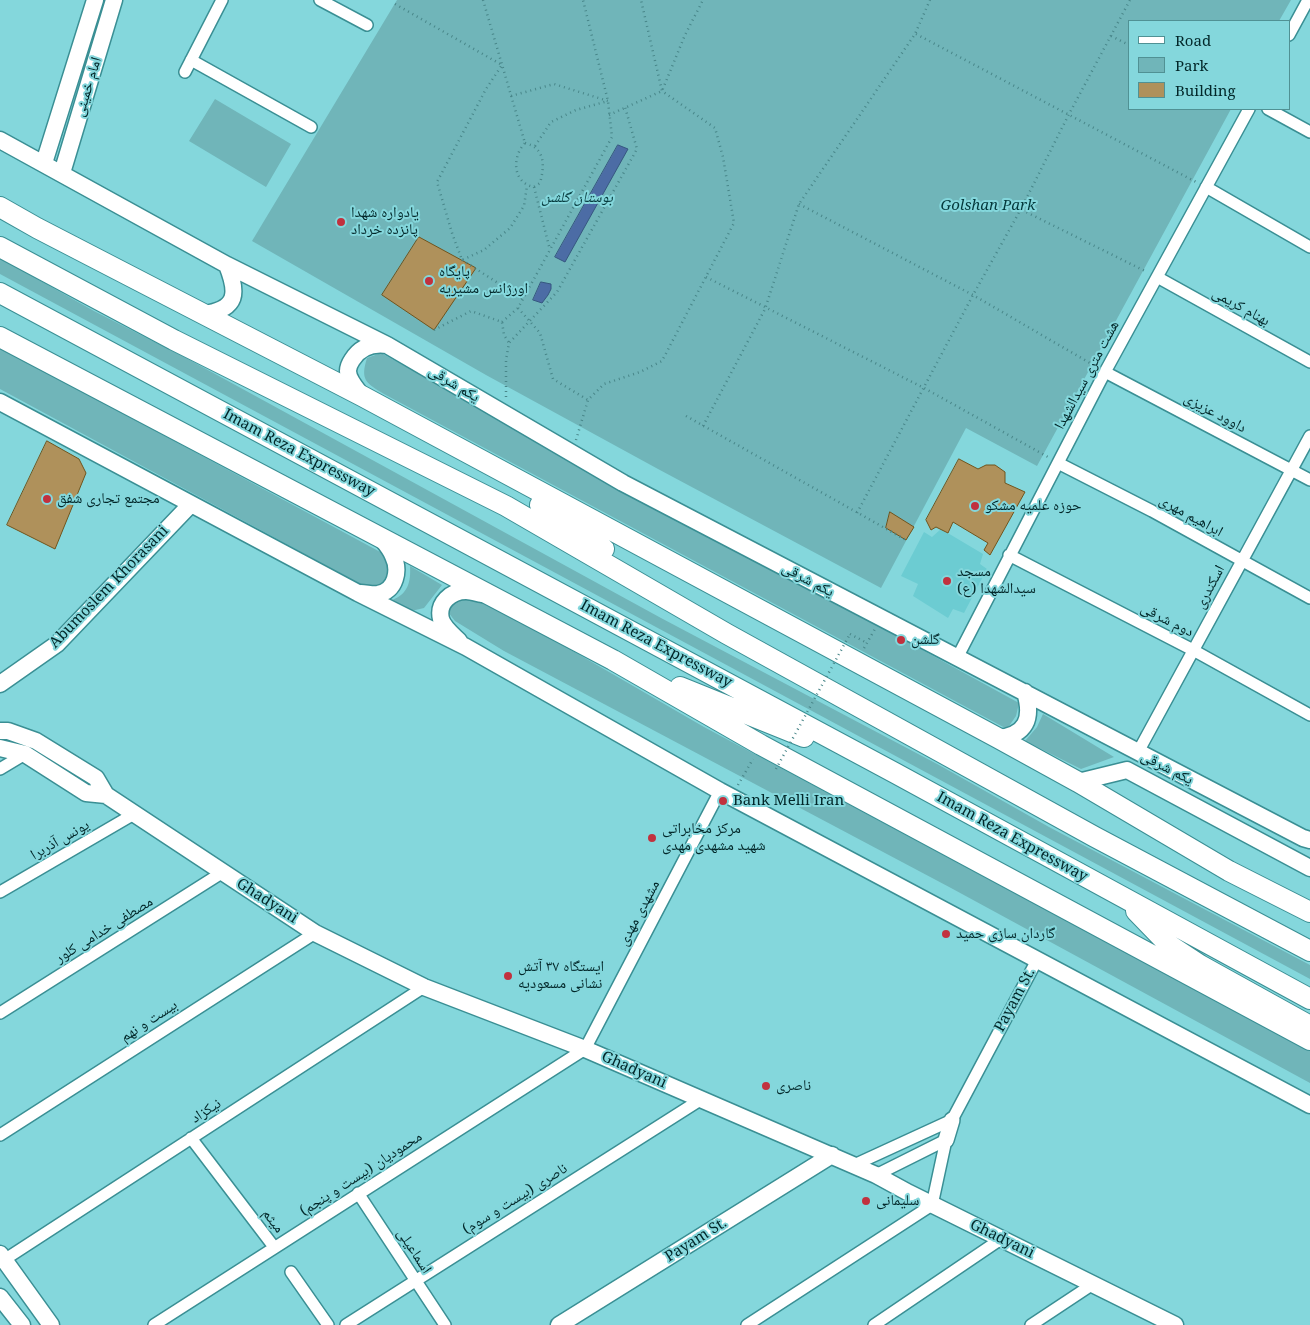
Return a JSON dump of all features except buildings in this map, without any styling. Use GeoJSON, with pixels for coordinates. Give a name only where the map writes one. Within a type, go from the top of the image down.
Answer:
{"type":"FeatureCollection","features":[{"type":"Feature","properties":{"kind":"highway"},"geometry":{"type":"LineString","coordinates":[[0,207],[362,396],[998,738],[1078,782],[1229,871],[1310,912]]}},
{"type":"Feature","properties":{"kind":"highway"},"geometry":{"type":"LineString","coordinates":[[0,247],[174,340],[506,506],[728,634],[1095,837],[1310,951]]}},
{"type":"Feature","properties":{"kind":"highway","name":"Imam Reza Expressway"},"geometry":{"type":"LineString","coordinates":[[0,293],[895,773],[1310,999]]}},
{"type":"Feature","properties":{"kind":"highway"},"geometry":{"type":"LineString","coordinates":[[0,337],[613,660],[760,745],[1310,1040]]}},
{"type":"Feature","properties":{"kind":"highway"},"geometry":{"type":"LineString","coordinates":[[455,447],[728,634]]}},
{"type":"Feature","properties":{"kind":"highway"},"geometry":{"type":"LineString","coordinates":[[613,660],[895,773]]}},
{"type":"Feature","properties":{"kind":"highway"},"geometry":{"type":"LineString","coordinates":[[1120,896],[1168,944],[1200,965],[1310,1026]]}},
{"type":"Feature","properties":{"kind":"main road","name":"امام خمینی"},"geometry":{"type":"LineString","coordinates":[[44,163],[95,0]]}},
{"type":"Feature","properties":{"kind":"main road","name":"امام خمینی"},"geometry":{"type":"LineString","coordinates":[[62,173],[114,0]]}},
{"type":"Feature","properties":{"kind":"main road","name":"یکم شرقی"},"geometry":{"type":"LineString","coordinates":[[0,140],[227,265],[387,345],[623,483],[1310,840]]}},
{"type":"Feature","properties":{"kind":"main road"},"geometry":{"type":"LineString","coordinates":[[204,314],[217,312],[227,306],[231,300],[235,288],[227,265]]}},
{"type":"Feature","properties":{"kind":"main road"},"geometry":{"type":"LineString","coordinates":[[362,396],[350,378],[348,370],[351,361],[362,349],[376,344],[387,345]]}},
{"type":"Feature","properties":{"kind":"main road"},"geometry":{"type":"LineString","coordinates":[[0,402],[358,593],[466,647],[726,794],[1310,1105]]}},
{"type":"Feature","properties":{"kind":"main road","name":"Abumoslem Khorasani"},"geometry":{"type":"LineString","coordinates":[[0,684],[57,644],[191,504]]}},
{"type":"Feature","properties":{"kind":"main road"},"geometry":{"type":"LineString","coordinates":[[358,593],[377,594],[388,590],[395,581],[398,569],[393,555],[382,539]]}},
{"type":"Feature","properties":{"kind":"main road"},"geometry":{"type":"LineString","coordinates":[[466,647],[448,630],[441,620],[441,607],[454,592],[467,590],[489,595]]}},
{"type":"Feature","properties":{"kind":"main road"},"geometry":{"type":"LineString","coordinates":[[998,738],[1012,736],[1025,724],[1029,716],[1029,705],[1025,692]]}},
{"type":"Feature","properties":{"kind":"main road","name":"Ghadyani"},"geometry":{"type":"LineString","coordinates":[[0,731],[8,731],[36,741],[96,778],[106,795],[314,933],[424,987],[585,1049],[876,1175],[932,1205],[1173,1325]]}},
{"type":"Feature","properties":{"kind":"main road","name":"Ghadyani"},"geometry":{"type":"LineString","coordinates":[[0,748],[25,754],[86,793],[106,795]]}},
{"type":"Feature","properties":{"kind":"main road"},"geometry":{"type":"LineString","coordinates":[[1078,782],[1127,770],[1310,868]]}},
{"type":"Feature","properties":{"kind":"main road","name":"Payam St."},"geometry":{"type":"LineString","coordinates":[[559,1325],[832,1155]]}},
{"type":"Feature","properties":{"kind":"main road"},"geometry":{"type":"LineString","coordinates":[[2,1257],[51,1325]]}},
{"type":"Feature","properties":{"kind":"main road"},"geometry":{"type":"LineString","coordinates":[[0,1297],[22,1325]]}},
{"type":"Feature","properties":{"kind":"street"},"geometry":{"type":"LineString","coordinates":[[185,72],[222,0]]}},
{"type":"Feature","properties":{"kind":"street"},"geometry":{"type":"LineString","coordinates":[[320,0],[367,25]]}},
{"type":"Feature","properties":{"kind":"street"},"geometry":{"type":"LineString","coordinates":[[1290,35],[1306,14],[1308,0]]}},
{"type":"Feature","properties":{"kind":"street"},"geometry":{"type":"LineString","coordinates":[[191,60],[311,127]]}},
{"type":"Feature","properties":{"kind":"street","name":"هشت متری سیدالشهدا"},"geometry":{"type":"LineString","coordinates":[[957,658],[1105,372],[1248,110]]}},
{"type":"Feature","properties":{"kind":"street"},"geometry":{"type":"LineString","coordinates":[[1270,110],[1310,132]]}},
{"type":"Feature","properties":{"kind":"street"},"geometry":{"type":"LineString","coordinates":[[1206,187],[1310,247]]}},
{"type":"Feature","properties":{"kind":"street","name":"بهنام کریمی"},"geometry":{"type":"LineString","coordinates":[[1157,277],[1310,362]]}},
{"type":"Feature","properties":{"kind":"street","name":"داوود عزیزی"},"geometry":{"type":"LineString","coordinates":[[1105,372],[1310,480]]}},
{"type":"Feature","properties":{"kind":"street","name":"اسکندری"},"geometry":{"type":"LineString","coordinates":[[1138,752],[1310,436]]}},
{"type":"Feature","properties":{"kind":"street","name":"ابراهیم مهری"},"geometry":{"type":"LineString","coordinates":[[1058,463],[1310,598]]}},
{"type":"Feature","properties":{"kind":"street","name":"دوم شرقی"},"geometry":{"type":"LineString","coordinates":[[1009,555],[1193,650],[1310,715]]}},
{"type":"Feature","properties":{"kind":"street"},"geometry":{"type":"LineString","coordinates":[[0,769],[25,754]]}},
{"type":"Feature","properties":{"kind":"street","name":"مشهدی مهدی"},"geometry":{"type":"LineString","coordinates":[[585,1049],[726,794]]}},
{"type":"Feature","properties":{"kind":"street","name":"یونس آذربرا"},"geometry":{"type":"LineString","coordinates":[[0,892],[134,814]]}},
{"type":"Feature","properties":{"kind":"street","name":"مصطفی خدامی کلور"},"geometry":{"type":"LineString","coordinates":[[0,1013],[223,872]]}},
{"type":"Feature","properties":{"kind":"street","name":"بیست و نهم"},"geometry":{"type":"LineString","coordinates":[[0,1134],[314,933]]}},
{"type":"Feature","properties":{"kind":"street","name":"Payam St."},"geometry":{"type":"LineString","coordinates":[[932,1205],[952,1120],[1037,960]]}},
{"type":"Feature","properties":{"kind":"street","name":"نیکزاد"},"geometry":{"type":"LineString","coordinates":[[2,1257],[191,1138],[424,987]]}},
{"type":"Feature","properties":{"kind":"street","name":"محمودیان (بیست و پنجم)"},"geometry":{"type":"LineString","coordinates":[[154,1325],[585,1049]]}},
{"type":"Feature","properties":{"kind":"street","name":"ناصری (بیست و سوم)"},"geometry":{"type":"LineString","coordinates":[[346,1325],[700,1100]]}},
{"type":"Feature","properties":{"kind":"street"},"geometry":{"type":"LineString","coordinates":[[854,1165],[952,1120]]}},
{"type":"Feature","properties":{"kind":"street","name":"میثم"},"geometry":{"type":"LineString","coordinates":[[191,1138],[274,1247]]}},
{"type":"Feature","properties":{"kind":"street"},"geometry":{"type":"LineString","coordinates":[[876,1175],[946,1140]]}},
{"type":"Feature","properties":{"kind":"street","name":"اسماعیلی"},"geometry":{"type":"LineString","coordinates":[[358,1193],[445,1325]]}},
{"type":"Feature","properties":{"kind":"street"},"geometry":{"type":"LineString","coordinates":[[747,1325],[932,1205]]}},
{"type":"Feature","properties":{"kind":"street"},"geometry":{"type":"LineString","coordinates":[[874,1325],[1001,1239]]}},
{"type":"Feature","properties":{"kind":"street"},"geometry":{"type":"LineString","coordinates":[[291,1272],[328,1325]]}},
{"type":"Feature","properties":{"kind":"street"},"geometry":{"type":"LineString","coordinates":[[1031,1325],[1093,1284]]}},
{"type":"Feature","properties":{"kind":"path"},"geometry":{"type":"LineString","coordinates":[[483,0],[525,143]]}},
{"type":"Feature","properties":{"kind":"path"},"geometry":{"type":"LineString","coordinates":[[502,322],[518,308],[612,138],[608,101],[583,0]]}},
{"type":"Feature","properties":{"kind":"path"},"geometry":{"type":"LineString","coordinates":[[572,453],[588,400],[604,384],[640,372],[662,361],[734,223],[723,157],[715,128],[662,92],[641,0]]}},
{"type":"Feature","properties":{"kind":"path"},"geometry":{"type":"LineString","coordinates":[[609,115],[662,92],[685,35],[703,0]]}},
{"type":"Feature","properties":{"kind":"path"},"geometry":{"type":"LineString","coordinates":[[702,426],[765,309],[799,204],[915,34],[930,0]]}},
{"type":"Feature","properties":{"kind":"path"},"geometry":{"type":"LineString","coordinates":[[857,513],[973,295],[1021,210],[1068,116],[1130,0]]}},
{"type":"Feature","properties":{"kind":"path"},"geometry":{"type":"LineString","coordinates":[[395,4],[502,65]]}},
{"type":"Feature","properties":{"kind":"path"},"geometry":{"type":"LineString","coordinates":[[915,34],[1206,187]]}},
{"type":"Feature","properties":{"kind":"path"},"geometry":{"type":"LineString","coordinates":[[1111,36],[1128,44]]}},
{"type":"Feature","properties":{"kind":"path"},"geometry":{"type":"LineString","coordinates":[[502,65],[486,89],[437,182],[462,260],[523,299]]}},
{"type":"Feature","properties":{"kind":"path"},"geometry":{"type":"LineString","coordinates":[[511,96],[554,84],[608,101]]}},
{"type":"Feature","properties":{"kind":"path"},"geometry":{"type":"LineString","coordinates":[[535,146],[551,122],[576,110],[608,101]]}},
{"type":"Feature","properties":{"kind":"path"},"geometry":{"type":"LineString","coordinates":[[505,414],[506,360],[509,343],[557,292],[637,149],[626,107]]}},
{"type":"Feature","properties":{"kind":"path"},"geometry":{"type":"LineString","coordinates":[[525,143],[535,146],[539,151],[543,165],[540,183],[534,187],[527,186],[520,180],[516,160],[518,150],[525,143]]}},
{"type":"Feature","properties":{"kind":"path"},"geometry":{"type":"LineString","coordinates":[[462,260],[484,250],[510,228],[524,206],[527,186]]}},
{"type":"Feature","properties":{"kind":"path"},"geometry":{"type":"LineString","coordinates":[[534,187],[550,250]]}},
{"type":"Feature","properties":{"kind":"path"},"geometry":{"type":"LineString","coordinates":[[799,204],[973,295],[1105,372]]}},
{"type":"Feature","properties":{"kind":"path"},"geometry":{"type":"LineString","coordinates":[[1021,210],[1157,277]]}},
{"type":"Feature","properties":{"kind":"path"},"geometry":{"type":"LineString","coordinates":[[706,277],[765,309],[924,388],[1058,463]]}},
{"type":"Feature","properties":{"kind":"path"},"geometry":{"type":"LineString","coordinates":[[518,308],[540,333],[553,379],[588,400]]}},
{"type":"Feature","properties":{"kind":"path"},"geometry":{"type":"LineString","coordinates":[[434,330],[471,311],[502,322]]}},
{"type":"Feature","properties":{"kind":"path"},"geometry":{"type":"LineString","coordinates":[[502,322],[504,335],[509,343]]}},
{"type":"Feature","properties":{"kind":"path"},"geometry":{"type":"LineString","coordinates":[[686,416],[906,540]]}},
{"type":"Feature","properties":{"kind":"path"},"geometry":{"type":"LineString","coordinates":[[776,769],[850,634],[867,643]]}},
{"type":"Feature","properties":{"kind":"path"},"geometry":{"type":"LineString","coordinates":[[726,794],[754,757]]}},
{"type":"Feature","properties":{"kind":"shaded area"},"geometry":{"type":"Polygon","coordinates":[[[618,145],[628,149],[565,262],[555,257],[618,145]]]}},
{"type":"Feature","properties":{"kind":"shaded area"},"geometry":{"type":"Polygon","coordinates":[[[541,282],[551,284],[551,289],[542,303],[533,300],[541,282]]]}},
{"type":"Feature","properties":{"kind":"shaded area"},"geometry":{"type":"Polygon","coordinates":[[[941,529],[983,554],[980,564],[987,569],[964,613],[953,609],[948,618],[913,596],[918,584],[901,576],[924,532],[932,537],[941,529]]]}},
{"type":"Feature","properties":{"kind":"green space"},"geometry":{"type":"Polygon","coordinates":[[[397,0],[1291,0],[1280,20],[1128,20],[1128,110],[1230,110],[1037,466],[966,428],[881,588],[486,375],[252,241],[397,0]]]}},
{"type":"Feature","properties":{"kind":"green space"},"geometry":{"type":"Polygon","coordinates":[[[215,99],[291,144],[266,187],[189,141],[215,99]]]}},
{"type":"Feature","properties":{"kind":"green space"},"geometry":{"type":"Polygon","coordinates":[[[0,258],[94,311],[186,358],[661,618],[1310,965],[1310,979],[0,274],[0,258]]]}},
{"type":"Feature","properties":{"kind":"green space"},"geometry":{"type":"Polygon","coordinates":[[[0,347],[384,554],[390,569],[383,587],[364,586],[0,389],[0,347]]]}},
{"type":"Feature","properties":{"kind":"green space"},"geometry":{"type":"Polygon","coordinates":[[[381,353],[1019,703],[1016,716],[1007,729],[384,394],[369,384],[364,371],[367,358],[381,353]]]}},
{"type":"Feature","properties":{"kind":"green space"},"geometry":{"type":"Polygon","coordinates":[[[410,566],[442,585],[424,608],[411,611],[392,600],[405,591],[410,577],[410,566]]]}},
{"type":"Feature","properties":{"kind":"green space"},"geometry":{"type":"Polygon","coordinates":[[[470,595],[490,603],[704,727],[1310,1051],[1310,1083],[951,888],[504,651],[455,621],[448,612],[457,598],[470,595]]]}},
{"type":"Feature","properties":{"kind":"green space"},"geometry":{"type":"Polygon","coordinates":[[[1043,714],[1114,757],[1081,769],[1025,741],[1037,727],[1043,714]]]}},
{"type":"Feature","properties":{"kind":"place","name":"یادواره شهدا پانزده خرداد"},"geometry":{"type":"Point","coordinates":[341,222]}},
{"type":"Feature","properties":{"kind":"place","name":"پایگاه اورژانس مشیریه"},"geometry":{"type":"Point","coordinates":[429,281]}},
{"type":"Feature","properties":{"kind":"place","name":"مجتمع تجاری شفق"},"geometry":{"type":"Point","coordinates":[47,499]}},
{"type":"Feature","properties":{"kind":"place","name":"حوزه علمیه مشکو"},"geometry":{"type":"Point","coordinates":[975,506]}},
{"type":"Feature","properties":{"kind":"place","name":"مسجد سیدالشهدا (ع)"},"geometry":{"type":"Point","coordinates":[947,581]}},
{"type":"Feature","properties":{"kind":"place","name":"گلشن"},"geometry":{"type":"Point","coordinates":[901,640]}},
{"type":"Feature","properties":{"kind":"place","name":"Bank Melli Iran"},"geometry":{"type":"Point","coordinates":[723,801]}},
{"type":"Feature","properties":{"kind":"place","name":"مرکز مخابراتی شهید مشهدی مهدی"},"geometry":{"type":"Point","coordinates":[652,838]}},
{"type":"Feature","properties":{"kind":"place","name":"گاردان سازی حمید"},"geometry":{"type":"Point","coordinates":[946,934]}},
{"type":"Feature","properties":{"kind":"place","name":"ایستگاه ۳۷ آتش نشانی مسعودیه"},"geometry":{"type":"Point","coordinates":[508,976]}},
{"type":"Feature","properties":{"kind":"place","name":"ناصری"},"geometry":{"type":"Point","coordinates":[766,1086]}},
{"type":"Feature","properties":{"kind":"place","name":"سلیمانی"},"geometry":{"type":"Point","coordinates":[866,1201]}},
{"type":"Feature","properties":{"kind":"park label","name":"بوستان گلشن"},"geometry":{"type":"Point","coordinates":[577,198]}},
{"type":"Feature","properties":{"kind":"park label","name":"Golshan Park"},"geometry":{"type":"Point","coordinates":[988,206]}}]}
